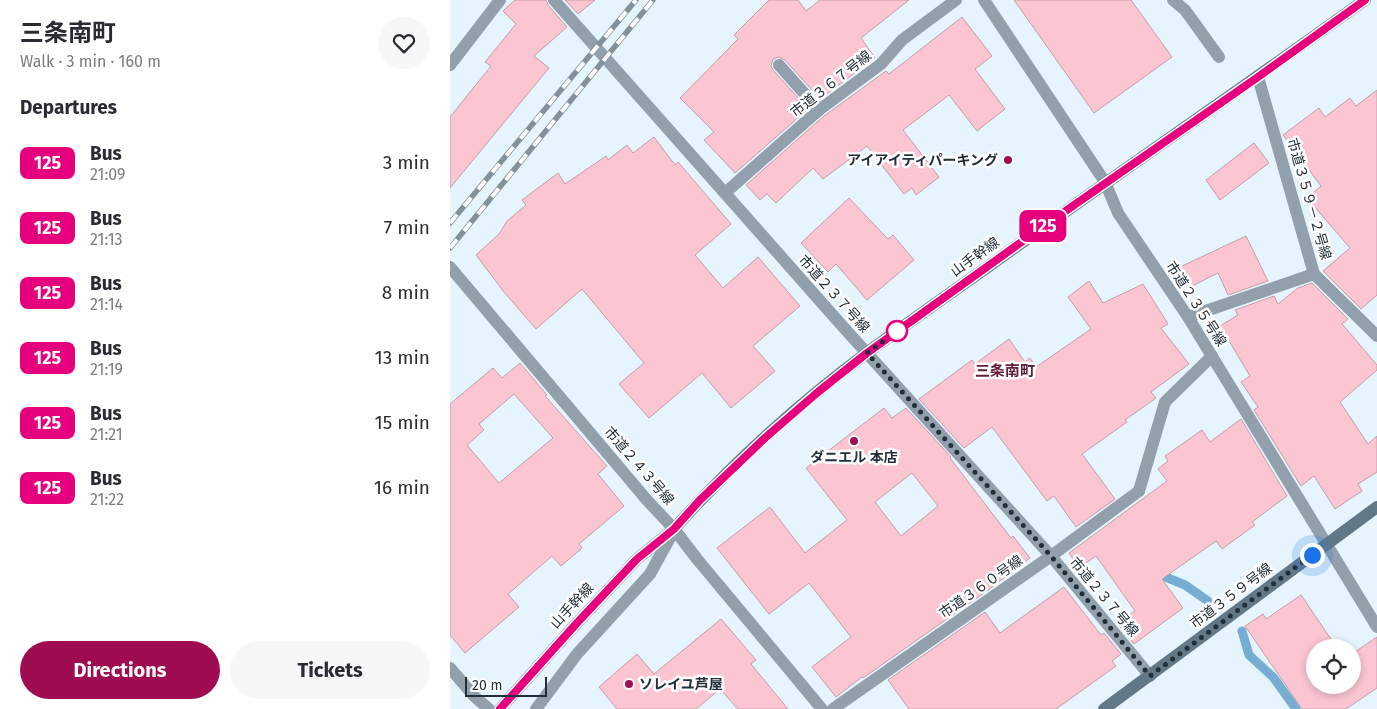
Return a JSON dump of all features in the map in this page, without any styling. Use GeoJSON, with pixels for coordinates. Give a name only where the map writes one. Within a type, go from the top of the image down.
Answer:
{"type":"FeatureCollection","features":[{"type":"Feature","properties":{"kind":"street"},"geometry":{"type":"LineString","coordinates":[[450,65],[500,0]]}},
{"type":"Feature","properties":{"kind":"street","name":"市道２３７号線"},"geometry":{"type":"LineString","coordinates":[[554,0],[867,353],[1051,556],[1150,676]]}},
{"type":"Feature","properties":{"kind":"street","name":"市道３６７号線"},"geometry":{"type":"LineString","coordinates":[[725,193],[819,110],[881,64],[902,40],[956,0]]}},
{"type":"Feature","properties":{"kind":"street","name":"市道２３５号線"},"geometry":{"type":"LineString","coordinates":[[984,0],[1105,182],[1118,213],[1188,317],[1377,628]]}},
{"type":"Feature","properties":{"kind":"street"},"geometry":{"type":"LineString","coordinates":[[1173,0],[1185,10],[1219,57]]}},
{"type":"Feature","properties":{"kind":"street","name":"山手幹線"},"geometry":{"type":"LineString","coordinates":[[500,709],[637,559],[674,529],[700,500],[766,437],[818,392],[867,353],[1105,182],[1258,77],[1365,0]]}},
{"type":"Feature","properties":{"kind":"street"},"geometry":{"type":"LineString","coordinates":[[779,65],[819,110]]}},
{"type":"Feature","properties":{"kind":"street","name":"市道３５９－２号線"},"geometry":{"type":"LineString","coordinates":[[1258,77],[1314,274],[1377,336]]}},
{"type":"Feature","properties":{"kind":"street","name":"市道２４３号線"},"geometry":{"type":"LineString","coordinates":[[450,267],[640,492],[674,529],[822,709]]}},
{"type":"Feature","properties":{"kind":"street"},"geometry":{"type":"LineString","coordinates":[[1188,317],[1314,274]]}},
{"type":"Feature","properties":{"kind":"street","name":"市道３６０号線"},"geometry":{"type":"LineString","coordinates":[[833,709],[1051,556],[1139,490],[1165,402],[1212,356]]}},
{"type":"Feature","properties":{"kind":"street","name":"市道３５９号線"},"geometry":{"type":"LineString","coordinates":[[1104,709],[1377,507]]}},
{"type":"Feature","properties":{"kind":"street","name":"山手幹線"},"geometry":{"type":"LineString","coordinates":[[536,709],[576,654],[650,574],[674,529]]}},
{"type":"Feature","properties":{"kind":"street"},"geometry":{"type":"LineString","coordinates":[[450,668],[475,697],[489,709]]}},
{"type":"Feature","properties":{"kind":"building"},"geometry":{"type":"Polygon","coordinates":[[[515,0],[546,0],[567,27],[534,56],[549,68],[450,188],[450,117],[491,66],[485,62],[516,24],[503,11],[515,0]]]}},
{"type":"Feature","properties":{"kind":"building"},"geometry":{"type":"Polygon","coordinates":[[[565,0],[595,0],[578,14],[565,0]]]}},
{"type":"Feature","properties":{"kind":"building"},"geometry":{"type":"Polygon","coordinates":[[[769,0],[798,0],[806,11],[820,0],[909,0],[861,38],[875,58],[820,99],[785,60],[778,57],[773,59],[771,66],[773,70],[808,109],[735,173],[704,140],[714,132],[680,98],[738,39],[734,35],[769,0]]]}},
{"type":"Feature","properties":{"kind":"building"},"geometry":{"type":"Polygon","coordinates":[[[1014,0],[1131,0],[1172,57],[1094,113],[1014,0]]]}},
{"type":"Feature","properties":{"kind":"building"},"geometry":{"type":"Polygon","coordinates":[[[962,17],[992,56],[975,69],[1005,109],[977,131],[949,95],[903,130],[939,177],[916,195],[912,188],[904,194],[867,146],[823,179],[813,168],[776,203],[767,194],[760,200],[746,185],[824,116],[886,71],[889,74],[962,17]]]}},
{"type":"Feature","properties":{"kind":"building"},"geometry":{"type":"Polygon","coordinates":[[[1377,90],[1377,295],[1361,309],[1323,271],[1350,248],[1307,198],[1321,186],[1283,135],[1319,108],[1325,117],[1350,98],[1356,106],[1377,90]]]}},
{"type":"Feature","properties":{"kind":"building"},"geometry":{"type":"Polygon","coordinates":[[[654,137],[675,165],[678,162],[731,224],[695,255],[723,288],[758,257],[800,306],[753,346],[775,371],[731,408],[702,373],[649,418],[619,384],[644,363],[582,289],[536,329],[504,292],[476,255],[499,234],[507,221],[526,205],[522,200],[558,173],[565,184],[606,156],[608,160],[627,145],[633,153],[654,137]]]}},
{"type":"Feature","properties":{"kind":"building"},"geometry":{"type":"Polygon","coordinates":[[[1254,143],[1269,163],[1220,200],[1206,180],[1254,143]]]}},
{"type":"Feature","properties":{"kind":"building"},"geometry":{"type":"Polygon","coordinates":[[[849,198],[888,239],[893,235],[914,260],[867,300],[836,264],[828,272],[801,243],[849,198]]]}},
{"type":"Feature","properties":{"kind":"building"},"geometry":{"type":"Polygon","coordinates":[[[1246,236],[1268,281],[1228,295],[1218,273],[1190,287],[1180,267],[1246,236]]]}},
{"type":"Feature","properties":{"kind":"building"},"geometry":{"type":"Polygon","coordinates":[[[1089,281],[1103,303],[1143,284],[1168,324],[1161,328],[1189,364],[1151,392],[1156,398],[1125,420],[1127,422],[1082,454],[1115,499],[1076,527],[1054,496],[1047,501],[992,427],[964,448],[919,399],[972,360],[975,364],[1009,339],[1025,362],[1030,358],[1036,367],[1091,329],[1068,297],[1089,281]]]}},
{"type":"Feature","properties":{"kind":"building"},"geometry":{"type":"Polygon","coordinates":[[[1312,283],[1348,319],[1342,324],[1377,365],[1377,370],[1340,402],[1368,444],[1377,436],[1377,472],[1358,484],[1362,491],[1335,509],[1314,476],[1301,486],[1254,410],[1258,407],[1241,382],[1250,376],[1220,326],[1238,315],[1235,310],[1274,296],[1278,304],[1298,288],[1312,283]]]}},
{"type":"Feature","properties":{"kind":"building"},"geometry":{"type":"Polygon","coordinates":[[[520,363],[547,395],[545,396],[607,466],[598,474],[624,506],[579,544],[582,548],[561,566],[552,556],[508,594],[519,607],[465,653],[450,635],[450,404],[493,368],[502,378],[520,363]],[[514,394],[479,424],[484,430],[467,445],[499,483],[553,438],[514,394]]]}},
{"type":"Feature","properties":{"kind":"building"},"geometry":{"type":"Polygon","coordinates":[[[884,408],[892,418],[906,408],[951,457],[1011,538],[1013,536],[1030,558],[984,593],[836,697],[812,667],[851,637],[809,583],[769,614],[717,548],[770,507],[805,553],[847,520],[806,468],[884,408]],[[912,473],[875,502],[901,536],[938,506],[912,473]]]}},
{"type":"Feature","properties":{"kind":"building"},"geometry":{"type":"Polygon","coordinates":[[[1241,419],[1287,496],[1252,522],[1255,525],[1222,549],[1216,541],[1162,579],[1183,608],[1134,644],[1117,623],[1135,611],[1096,556],[1079,568],[1069,553],[1167,481],[1158,469],[1168,461],[1165,456],[1202,430],[1210,442],[1241,419]]]}},
{"type":"Feature","properties":{"kind":"building"},"geometry":{"type":"Polygon","coordinates":[[[1064,587],[1101,635],[1104,633],[1121,654],[1112,661],[1116,666],[1056,709],[909,709],[888,680],[985,612],[1000,633],[1064,587]]]}},
{"type":"Feature","properties":{"kind":"building"},"geometry":{"type":"Polygon","coordinates":[[[1301,595],[1331,639],[1306,639],[1306,694],[1361,694],[1361,648],[1377,637],[1377,688],[1346,709],[1302,709],[1245,626],[1263,614],[1266,619],[1301,595]]]}},
{"type":"Feature","properties":{"kind":"building"},"geometry":{"type":"Polygon","coordinates":[[[721,619],[756,660],[751,664],[788,709],[738,709],[720,689],[696,709],[617,709],[599,687],[637,654],[654,674],[721,619]]]}},
{"type":"Feature","properties":{"kind":"waterway"},"geometry":{"type":"LineString","coordinates":[[1156,573],[1185,585],[1208,601]]}},
{"type":"Feature","properties":{"kind":"waterway"},"geometry":{"type":"LineString","coordinates":[[1242,631],[1249,655],[1273,677],[1296,709]]}},
{"type":"Feature","properties":{"kind":"railway"},"geometry":{"type":"LineString","coordinates":[[450,223],[636,0]]}},
{"type":"Feature","properties":{"kind":"railway"},"geometry":{"type":"LineString","coordinates":[[450,248],[653,0]]}},
{"type":"Feature","properties":{"kind":"bus line","name":"125"},"geometry":{"type":"LineString","coordinates":[[500,709],[637,559],[674,529],[700,500],[766,437],[818,392],[867,353],[1034,233],[1365,0]]}},
{"type":"Feature","properties":{"kind":"place","name":"アイアイティパーキング"},"geometry":{"type":"Point","coordinates":[1008,160]}},
{"type":"Feature","properties":{"kind":"place","name":"ダニエル 本店"},"geometry":{"type":"Point","coordinates":[854,441]}},
{"type":"Feature","properties":{"kind":"place","name":"ソレイユ芦屋"},"geometry":{"type":"Point","coordinates":[629,684]}},
{"type":"Feature","properties":{"kind":"district","name":"三条南町"},"geometry":{"type":"Point","coordinates":[1005,371]}},
{"type":"Feature","properties":{"kind":"route"},"geometry":{"type":"LineString","coordinates":[[897,331],[867,353],[1051,556],[1150,676],[1312,555]]}}]}
